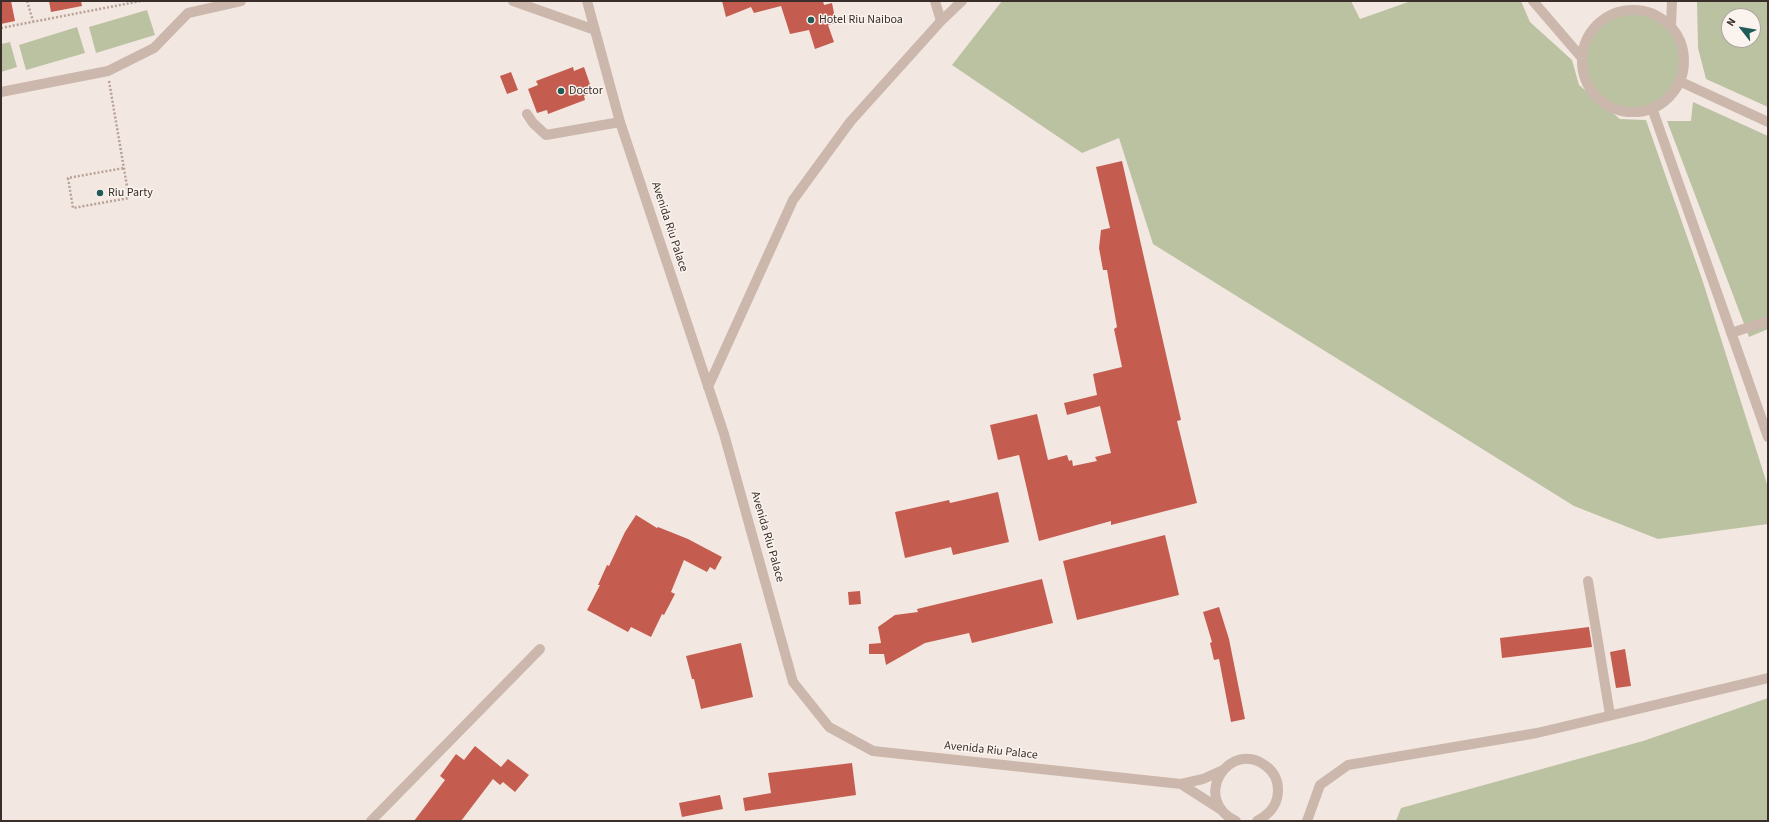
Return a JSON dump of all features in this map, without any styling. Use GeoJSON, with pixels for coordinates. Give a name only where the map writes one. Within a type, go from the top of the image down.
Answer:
{"type":"FeatureCollection","features":[{"type":"Feature","properties":{"kind":"street"},"geometry":{"type":"LineString","coordinates":[[1,92],[108,71],[154,48],[188,13],[241,1]]}},
{"type":"Feature","properties":{"kind":"street"},"geometry":{"type":"LineString","coordinates":[[513,1],[595,30]]}},
{"type":"Feature","properties":{"kind":"street","name":"Avenida Riu Palace"},"geometry":{"type":"LineString","coordinates":[[587,1],[620,122],[724,434],[793,682],[829,727],[873,751],[1181,784],[1203,779],[1223,770],[1231,763],[1241,759],[1251,759],[1262,763],[1270,769],[1276,778],[1278,788],[1278,799],[1273,809],[1266,816],[1257,821]]}},
{"type":"Feature","properties":{"kind":"street"},"geometry":{"type":"LineString","coordinates":[[935,1],[941,21]]}},
{"type":"Feature","properties":{"kind":"street"},"geometry":{"type":"LineString","coordinates":[[708,386],[793,200],[850,122],[941,21],[962,1]]}},
{"type":"Feature","properties":{"kind":"street"},"geometry":{"type":"LineString","coordinates":[[1533,1],[1582,58]]}},
{"type":"Feature","properties":{"kind":"street"},"geometry":{"type":"LineString","coordinates":[[1671,26],[1672,1]]}},
{"type":"Feature","properties":{"kind":"street"},"geometry":{"type":"LineString","coordinates":[[1624,10],[1641,10],[1657,16],[1671,26],[1679,38],[1683,52],[1683,67],[1680,81],[1672,93],[1652,108],[1638,111],[1623,111],[1609,106],[1598,98],[1586,79],[1582,58],[1586,42],[1595,27],[1608,16],[1624,10]]}},
{"type":"Feature","properties":{"kind":"street"},"geometry":{"type":"LineString","coordinates":[[1680,81],[1768,122]]}},
{"type":"Feature","properties":{"kind":"street"},"geometry":{"type":"LineString","coordinates":[[1652,108],[1768,437]]}},
{"type":"Feature","properties":{"kind":"street"},"geometry":{"type":"LineString","coordinates":[[527,114],[533,123],[546,134],[620,122]]}},
{"type":"Feature","properties":{"kind":"street"},"geometry":{"type":"LineString","coordinates":[[1731,333],[1768,321]]}},
{"type":"Feature","properties":{"kind":"street"},"geometry":{"type":"LineString","coordinates":[[1588,580],[1610,715]]}},
{"type":"Feature","properties":{"kind":"street"},"geometry":{"type":"LineString","coordinates":[[371,821],[540,649]]}},
{"type":"Feature","properties":{"kind":"street"},"geometry":{"type":"LineString","coordinates":[[1307,821],[1320,785],[1348,765],[1537,733],[1768,678]]}},
{"type":"Feature","properties":{"kind":"street"},"geometry":{"type":"LineString","coordinates":[[1220,809],[1216,800],[1215,790],[1217,779],[1223,770]]}},
{"type":"Feature","properties":{"kind":"street","name":"Avenida Riu Palace"},"geometry":{"type":"LineString","coordinates":[[1181,784],[1236,821]]}},
{"type":"Feature","properties":{"kind":"path"},"geometry":{"type":"LineString","coordinates":[[27,1],[33,21]]}},
{"type":"Feature","properties":{"kind":"path"},"geometry":{"type":"LineString","coordinates":[[1,28],[141,1]]}},
{"type":"Feature","properties":{"kind":"path"},"geometry":{"type":"LineString","coordinates":[[108,71],[130,198],[73,208],[68,178],[124,168]]}},
{"type":"Feature","properties":{"kind":"green space"},"geometry":{"type":"Polygon","coordinates":[[[1002,1],[1351,1],[1360,19],[1411,1],[1521,1],[1530,22],[1572,60],[1579,85],[1620,119],[1646,120],[1702,279],[1768,487],[1768,524],[1658,539],[1574,506],[1153,244],[1119,138],[1082,153],[952,65],[1002,1]]]}},
{"type":"Feature","properties":{"kind":"green space"},"geometry":{"type":"Polygon","coordinates":[[[1697,1],[1768,1],[1768,107],[1706,79],[1698,48],[1697,1]]]}},
{"type":"Feature","properties":{"kind":"green space"},"geometry":{"type":"Polygon","coordinates":[[[147,10],[155,35],[96,53],[89,27],[147,10]]]}},
{"type":"Feature","properties":{"kind":"green space"},"geometry":{"type":"Polygon","coordinates":[[[1633,10],[1652,14],[1669,25],[1680,42],[1684,61],[1680,80],[1669,97],[1652,108],[1633,112],[1614,108],[1597,97],[1586,80],[1582,61],[1586,42],[1597,25],[1614,14],[1633,10]]]}},
{"type":"Feature","properties":{"kind":"green space"},"geometry":{"type":"Polygon","coordinates":[[[77,27],[85,53],[26,70],[19,45],[77,27]]]}},
{"type":"Feature","properties":{"kind":"green space"},"geometry":{"type":"Polygon","coordinates":[[[10,42],[17,67],[1,72],[1,44],[10,42]]]}},
{"type":"Feature","properties":{"kind":"green space"},"geometry":{"type":"Polygon","coordinates":[[[1693,102],[1768,136],[1768,329],[1749,337],[1667,121],[1691,121],[1693,102]]]}},
{"type":"Feature","properties":{"kind":"green space"},"geometry":{"type":"Polygon","coordinates":[[[1768,698],[1768,821],[1396,821],[1401,808],[1643,741],[1768,698]]]}},
{"type":"Feature","properties":{"kind":"building"},"geometry":{"type":"Polygon","coordinates":[[[1,1],[11,1],[15,21],[1,24],[1,1]]]}},
{"type":"Feature","properties":{"kind":"building"},"geometry":{"type":"Polygon","coordinates":[[[49,1],[81,1],[82,6],[51,12],[49,1]]]}},
{"type":"Feature","properties":{"kind":"building","name":"Hotel Riu Naiboa"},"geometry":{"type":"Polygon","coordinates":[[[722,1],[823,1],[824,5],[832,3],[836,23],[828,25],[834,42],[815,49],[809,30],[790,34],[781,6],[754,13],[751,7],[726,17],[722,1]]]}},
{"type":"Feature","properties":{"kind":"building","name":"Doctor"},"geometry":{"type":"Polygon","coordinates":[[[573,67],[574,71],[584,67],[593,93],[584,96],[585,100],[548,114],[547,110],[537,113],[528,89],[538,85],[536,81],[573,67]]]}},
{"type":"Feature","properties":{"kind":"building"},"geometry":{"type":"Polygon","coordinates":[[[511,72],[518,90],[507,94],[500,76],[511,72]]]}},
{"type":"Feature","properties":{"kind":"building"},"geometry":{"type":"Polygon","coordinates":[[[1122,161],[1181,420],[1177,421],[1197,503],[1111,525],[1111,521],[1039,541],[1019,455],[998,460],[990,425],[1037,414],[1048,460],[1067,455],[1069,461],[1072,460],[1073,466],[1097,461],[1095,457],[1111,453],[1100,406],[1067,415],[1064,403],[1097,395],[1093,374],[1122,367],[1114,329],[1117,327],[1107,270],[1103,270],[1099,248],[1101,230],[1110,228],[1096,167],[1122,161]]]}},
{"type":"Feature","properties":{"kind":"building"},"geometry":{"type":"Polygon","coordinates":[[[998,492],[1009,542],[953,555],[951,547],[905,558],[895,512],[949,500],[950,503],[998,492]]]}},
{"type":"Feature","properties":{"kind":"building"},"geometry":{"type":"Polygon","coordinates":[[[636,515],[657,528],[658,527],[688,539],[722,557],[715,570],[710,567],[707,572],[684,560],[671,592],[675,594],[664,615],[662,614],[651,637],[631,627],[628,632],[587,610],[600,585],[598,585],[607,565],[609,566],[625,532],[636,515]]]}},
{"type":"Feature","properties":{"kind":"building"},"geometry":{"type":"Polygon","coordinates":[[[1165,535],[1179,595],[1077,620],[1063,561],[1165,535]]]}},
{"type":"Feature","properties":{"kind":"building"},"geometry":{"type":"Polygon","coordinates":[[[1042,579],[1053,623],[972,643],[969,633],[925,643],[886,665],[884,654],[869,654],[869,644],[881,643],[878,627],[895,615],[918,612],[917,609],[1042,579]]]}},
{"type":"Feature","properties":{"kind":"building"},"geometry":{"type":"Polygon","coordinates":[[[860,591],[861,604],[849,605],[848,592],[860,591]]]}},
{"type":"Feature","properties":{"kind":"building"},"geometry":{"type":"Polygon","coordinates":[[[1219,607],[1229,639],[1245,719],[1231,722],[1219,659],[1214,660],[1210,643],[1212,642],[1203,612],[1219,607]]]}},
{"type":"Feature","properties":{"kind":"building"},"geometry":{"type":"Polygon","coordinates":[[[1589,627],[1592,647],[1502,658],[1500,638],[1589,627]]]}},
{"type":"Feature","properties":{"kind":"building"},"geometry":{"type":"Polygon","coordinates":[[[741,643],[753,697],[701,709],[694,679],[692,679],[686,656],[741,643]]]}},
{"type":"Feature","properties":{"kind":"building"},"geometry":{"type":"Polygon","coordinates":[[[1625,649],[1631,686],[1616,688],[1610,652],[1625,649]]]}},
{"type":"Feature","properties":{"kind":"building"},"geometry":{"type":"Polygon","coordinates":[[[475,746],[501,767],[508,759],[529,775],[515,792],[503,782],[500,785],[493,779],[461,821],[414,821],[445,780],[440,776],[456,754],[464,760],[475,746]]]}},
{"type":"Feature","properties":{"kind":"building"},"geometry":{"type":"Polygon","coordinates":[[[852,763],[856,795],[745,811],[743,798],[771,793],[768,773],[852,763]]]}},
{"type":"Feature","properties":{"kind":"building"},"geometry":{"type":"Polygon","coordinates":[[[720,795],[723,809],[682,817],[679,803],[720,795]]]}},
{"type":"Feature","properties":{"kind":"place","name":"Hotel Riu Naiboa"},"geometry":{"type":"Point","coordinates":[811,20]}},
{"type":"Feature","properties":{"kind":"place","name":"Doctor"},"geometry":{"type":"Point","coordinates":[561,91]}},
{"type":"Feature","properties":{"kind":"place","name":"Riu Party"},"geometry":{"type":"Point","coordinates":[100,193]}}]}
